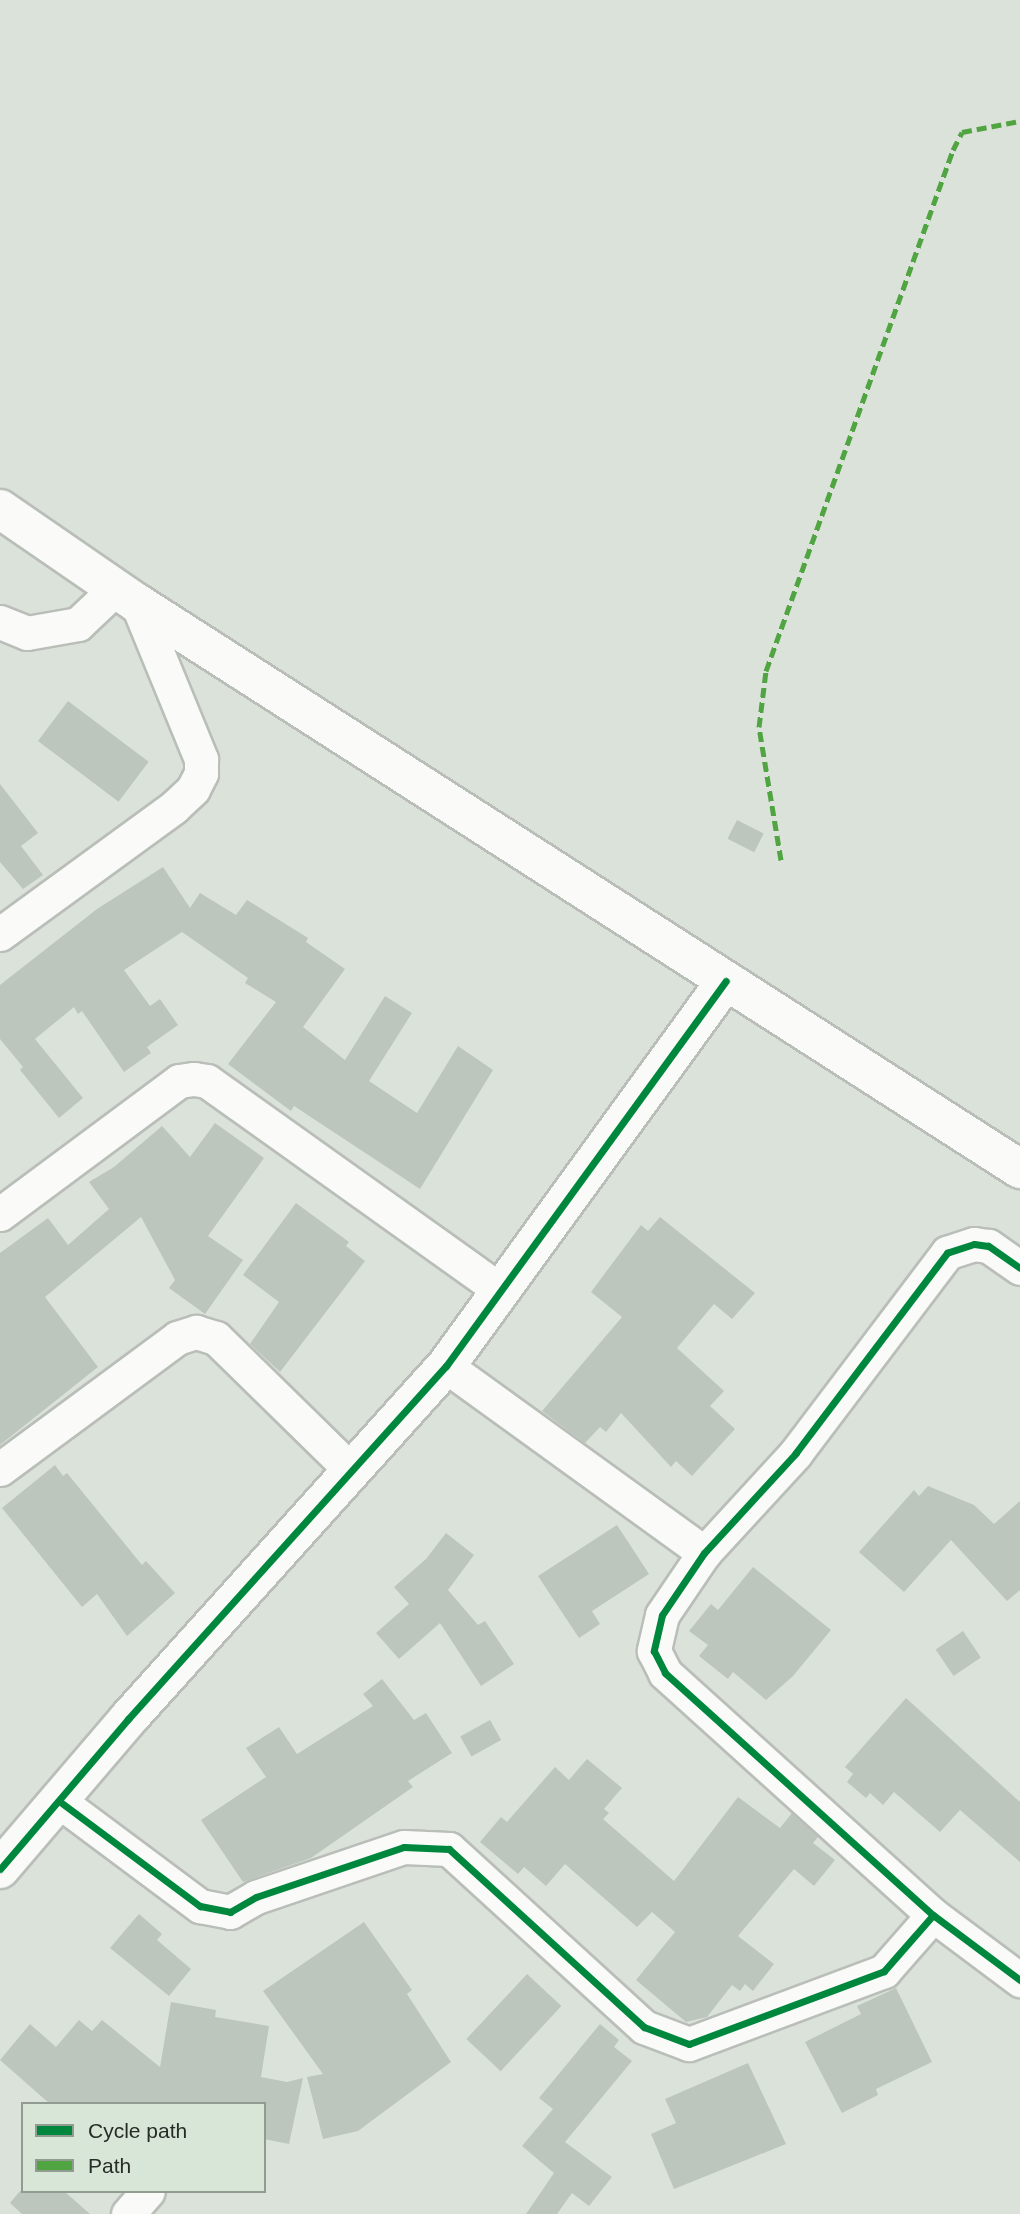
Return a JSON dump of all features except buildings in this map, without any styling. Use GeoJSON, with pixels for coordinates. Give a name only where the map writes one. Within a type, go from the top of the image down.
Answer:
{"type":"FeatureCollection","features":[{"type":"Feature","properties":{"kind":"main road"},"geometry":{"type":"LineString","coordinates":[[0,509],[126,596],[1020,1169]]}},
{"type":"Feature","properties":{"kind":"main road"},"geometry":{"type":"LineString","coordinates":[[0,1869],[446,1366],[726,981]]}},
{"type":"Feature","properties":{"kind":"street"},"geometry":{"type":"LineString","coordinates":[[0,622],[27,634],[78,624],[126,596],[201,759],[201,773],[193,789],[174,807],[0,934]]}},
{"type":"Feature","properties":{"kind":"street"},"geometry":{"type":"LineString","coordinates":[[0,1214],[179,1081],[194,1079],[207,1081],[500,1290]]}},
{"type":"Feature","properties":{"kind":"street"},"geometry":{"type":"LineString","coordinates":[[1020,1268],[988,1246],[974,1244],[947,1253],[796,1453],[704,1553],[657,1626],[654,1651],[658,1664],[933,1916],[1020,1980]]}},
{"type":"Feature","properties":{"kind":"street"},"geometry":{"type":"LineString","coordinates":[[0,1469],[177,1338],[196,1332],[216,1338],[352,1471]]}},
{"type":"Feature","properties":{"kind":"street"},"geometry":{"type":"LineString","coordinates":[[446,1366],[704,1553]]}},
{"type":"Feature","properties":{"kind":"street"},"geometry":{"type":"LineString","coordinates":[[59,1801],[200,1906],[230,1912],[256,1897],[404,1847],[449,1849],[644,2026],[690,2044],[884,1971],[933,1916]]}},
{"type":"Feature","properties":{"kind":"street"},"geometry":{"type":"LineString","coordinates":[[128,2214],[146,2193]]}},
{"type":"Feature","properties":{"kind":"marked path"},"geometry":{"type":"LineString","coordinates":[[781,860],[759,727],[766,671],[953,150],[962,132],[1020,121]]}},
{"type":"Feature","properties":{"kind":"cycle path"},"geometry":{"type":"LineString","coordinates":[[0,1869],[128,1719],[446,1366],[726,981]]}},
{"type":"Feature","properties":{"kind":"cycle path"},"geometry":{"type":"LineString","coordinates":[[1020,1268],[988,1246],[974,1244],[947,1253],[796,1453],[704,1553],[662,1615],[654,1651],[665,1673],[933,1915],[1020,1980]]}},
{"type":"Feature","properties":{"kind":"cycle path"},"geometry":{"type":"LineString","coordinates":[[59,1801],[200,1906],[230,1912],[256,1897],[404,1847],[449,1849],[644,2027],[689,2044],[884,1971],[933,1915]]}}]}
